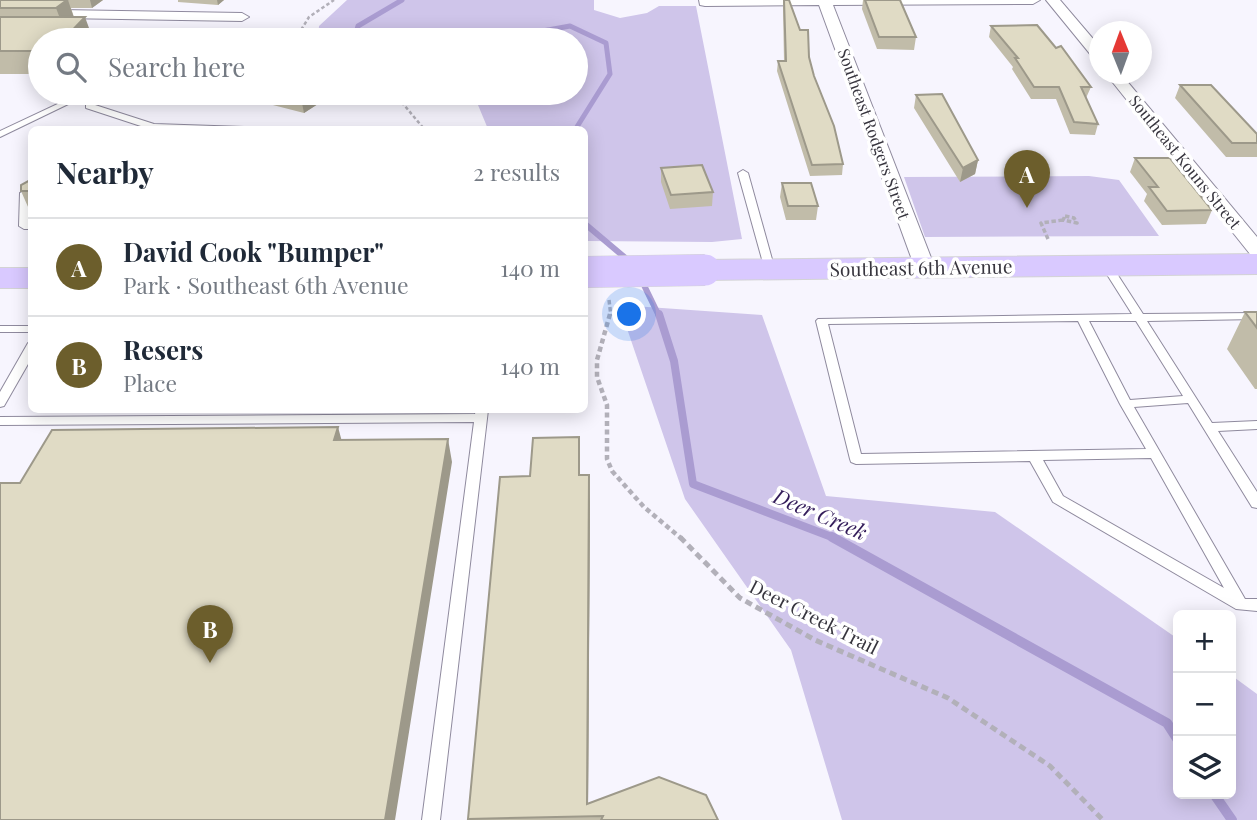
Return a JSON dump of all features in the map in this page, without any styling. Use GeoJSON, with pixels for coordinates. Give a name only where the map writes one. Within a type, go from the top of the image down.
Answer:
{"type":"FeatureCollection","features":[{"type":"Feature","properties":{"kind":"main road","name":"Southeast 6th Avenue"},"geometry":{"type":"LineString","coordinates":[[594,280],[705,270],[1257,264]]}},
{"type":"Feature","properties":{"kind":"street"},"geometry":{"type":"LineString","coordinates":[[140,13],[153,0]]}},
{"type":"Feature","properties":{"kind":"street"},"geometry":{"type":"LineString","coordinates":[[705,2],[1033,0]]}},
{"type":"Feature","properties":{"kind":"street"},"geometry":{"type":"LineString","coordinates":[[1053,0],[1089,44]]}},
{"type":"Feature","properties":{"kind":"street","name":"Southeast Rodgers Street"},"geometry":{"type":"LineString","coordinates":[[825,1],[925,268]]}},
{"type":"Feature","properties":{"kind":"street"},"geometry":{"type":"LineString","coordinates":[[0,13],[59,10],[242,17]]}},
{"type":"Feature","properties":{"kind":"street","name":"Southeast Kouns Street"},"geometry":{"type":"LineString","coordinates":[[1121,84],[1257,250]]}},
{"type":"Feature","properties":{"kind":"lane"},"geometry":{"type":"LineString","coordinates":[[0,134],[62,105]]}},
{"type":"Feature","properties":{"kind":"lane"},"geometry":{"type":"LineString","coordinates":[[89,106],[145,126]]}},
{"type":"Feature","properties":{"kind":"lane"},"geometry":{"type":"LineString","coordinates":[[743,173],[770,270]]}},
{"type":"Feature","properties":{"kind":"lane"},"geometry":{"type":"LineString","coordinates":[[28,192],[25,193],[24,226],[28,226]]}},
{"type":"Feature","properties":{"kind":"lane"},"geometry":{"type":"LineString","coordinates":[[1106,265],[1257,503]]}},
{"type":"Feature","properties":{"kind":"lane"},"geometry":{"type":"LineString","coordinates":[[1155,453],[856,459],[822,321],[1257,316]]}},
{"type":"Feature","properties":{"kind":"lane"},"geometry":{"type":"LineString","coordinates":[[1080,317],[1126,404],[1241,605]]}},
{"type":"Feature","properties":{"kind":"lane"},"geometry":{"type":"LineString","coordinates":[[0,329],[28,329]]}},
{"type":"Feature","properties":{"kind":"lane"},"geometry":{"type":"LineString","coordinates":[[0,403],[28,353]]}},
{"type":"Feature","properties":{"kind":"lane"},"geometry":{"type":"LineString","coordinates":[[1126,404],[1191,399]]}},
{"type":"Feature","properties":{"kind":"lane"},"geometry":{"type":"LineString","coordinates":[[0,421],[71,415],[482,414],[431,820]]}},
{"type":"Feature","properties":{"kind":"lane"},"geometry":{"type":"LineString","coordinates":[[1209,427],[1257,425]]}},
{"type":"Feature","properties":{"kind":"lane"},"geometry":{"type":"LineString","coordinates":[[1034,456],[1058,499],[1241,605],[1257,605]]}},
{"type":"Feature","properties":{"kind":"path"},"geometry":{"type":"LineString","coordinates":[[302,28],[309,17],[334,0]]}},
{"type":"Feature","properties":{"kind":"path"},"geometry":{"type":"LineString","coordinates":[[404,105],[422,126]]}},
{"type":"Feature","properties":{"kind":"path"},"geometry":{"type":"LineString","coordinates":[[1048,239],[1041,223],[1063,220]]}},
{"type":"Feature","properties":{"kind":"path","name":"Deer Creek Trail"},"geometry":{"type":"LineString","coordinates":[[594,280],[609,298],[611,320],[597,360],[597,377],[607,405],[607,459],[612,471],[644,507],[685,541],[720,581],[740,598],[815,640],[948,698],[989,723],[1051,766],[1103,820]]}},
{"type":"Feature","properties":{"kind":"shaded area"},"geometry":{"type":"Polygon","coordinates":[[[347,0],[594,0],[594,10],[620,18],[647,13],[659,6],[696,6],[742,239],[712,242],[588,241],[588,126],[487,126],[478,105],[588,105],[588,28],[319,26],[347,0]]]}},
{"type":"Feature","properties":{"kind":"shaded area"},"geometry":{"type":"Polygon","coordinates":[[[1089,176],[1119,180],[1159,236],[925,237],[904,177],[1089,176]]]}},
{"type":"Feature","properties":{"kind":"shaded area"},"geometry":{"type":"Polygon","coordinates":[[[619,305],[762,315],[826,496],[995,512],[1173,636],[1173,799],[1236,799],[1236,679],[1257,694],[1257,820],[842,820],[791,650],[685,499],[619,305]]]}},
{"type":"Feature","properties":{"kind":"building"},"geometry":{"type":"Polygon","coordinates":[[[0,0],[67,0],[56,8],[0,8],[0,0]]]}},
{"type":"Feature","properties":{"kind":"building"},"geometry":{"type":"Polygon","coordinates":[[[784,0],[789,0],[800,30],[808,30],[809,57],[834,126],[843,164],[812,165],[778,61],[786,61],[784,0]]]}},
{"type":"Feature","properties":{"kind":"building"},"geometry":{"type":"Polygon","coordinates":[[[865,0],[900,0],[916,37],[879,37],[865,0]]]}},
{"type":"Feature","properties":{"kind":"building"},"geometry":{"type":"Polygon","coordinates":[[[0,17],[85,17],[74,28],[28,28],[28,51],[0,51],[0,17]]]}},
{"type":"Feature","properties":{"kind":"building"},"geometry":{"type":"Polygon","coordinates":[[[1037,25],[1056,48],[1061,46],[1091,87],[1081,87],[1098,124],[1074,122],[1059,87],[1034,87],[1015,58],[1018,58],[991,26],[1037,25]]]}},
{"type":"Feature","properties":{"kind":"building"},"geometry":{"type":"Polygon","coordinates":[[[1180,85],[1211,85],[1257,134],[1257,143],[1232,143],[1180,85]]]}},
{"type":"Feature","properties":{"kind":"building"},"geometry":{"type":"Polygon","coordinates":[[[942,94],[978,160],[963,168],[916,95],[942,94]]]}},
{"type":"Feature","properties":{"kind":"building"},"geometry":{"type":"Polygon","coordinates":[[[1135,158],[1170,158],[1212,210],[1167,211],[1149,187],[1158,187],[1135,158]]]}},
{"type":"Feature","properties":{"kind":"building"},"geometry":{"type":"Polygon","coordinates":[[[702,165],[713,192],[671,195],[661,168],[702,165]]]}},
{"type":"Feature","properties":{"kind":"building"},"geometry":{"type":"Polygon","coordinates":[[[28,181],[28,191],[21,191],[21,185],[28,181]]]}},
{"type":"Feature","properties":{"kind":"building"},"geometry":{"type":"Polygon","coordinates":[[[782,183],[811,183],[818,206],[788,206],[782,183]]]}},
{"type":"Feature","properties":{"kind":"building"},"geometry":{"type":"Polygon","coordinates":[[[1245,312],[1257,312],[1257,328],[1245,312]]]}},
{"type":"Feature","properties":{"kind":"building"},"geometry":{"type":"Polygon","coordinates":[[[338,427],[334,440],[448,439],[385,820],[0,820],[0,483],[20,483],[52,430],[338,427]]]}},
{"type":"Feature","properties":{"kind":"building"},"geometry":{"type":"Polygon","coordinates":[[[579,437],[579,475],[589,475],[587,804],[659,777],[706,795],[718,820],[601,820],[603,816],[468,819],[500,477],[530,476],[533,438],[579,437]]]}},
{"type":"Feature","properties":{"kind":"waterway","name":"Deer Creek"},"geometry":{"type":"LineString","coordinates":[[357,28],[402,0]]}},
{"type":"Feature","properties":{"kind":"waterway","name":"Deer Creek"},"geometry":{"type":"LineString","coordinates":[[559,28],[574,28]]}},
{"type":"Feature","properties":{"kind":"waterway","name":"Deer Creek"},"geometry":{"type":"LineString","coordinates":[[578,126],[610,74],[606,43],[588,34]]}},
{"type":"Feature","properties":{"kind":"waterway","name":"Deer Creek"},"geometry":{"type":"LineString","coordinates":[[588,226],[629,261]]}},
{"type":"Feature","properties":{"kind":"waterway","name":"Deer Creek"},"geometry":{"type":"LineString","coordinates":[[640,277],[659,316]]}},
{"type":"Feature","properties":{"kind":"waterway","name":"Deer Creek"},"geometry":{"type":"LineString","coordinates":[[659,314],[674,361],[693,484],[833,537]]}},
{"type":"Feature","properties":{"kind":"waterway","name":"Deer Creek"},"geometry":{"type":"LineString","coordinates":[[833,537],[837,539]]}},
{"type":"Feature","properties":{"kind":"waterway","name":"Deer Creek"},"geometry":{"type":"LineString","coordinates":[[833,537],[1167,723],[1175,736]]}},
{"type":"Feature","properties":{"kind":"waterway","name":"Deer Creek"},"geometry":{"type":"LineString","coordinates":[[1217,799],[1232,820]]}},
{"type":"Feature","properties":{"kind":"place","name":"David Cook \"Bumper\""},"geometry":{"type":"Point","coordinates":[1027,208]}},
{"type":"Feature","properties":{"kind":"place","name":"Resers"},"geometry":{"type":"Point","coordinates":[210,663]}}]}
